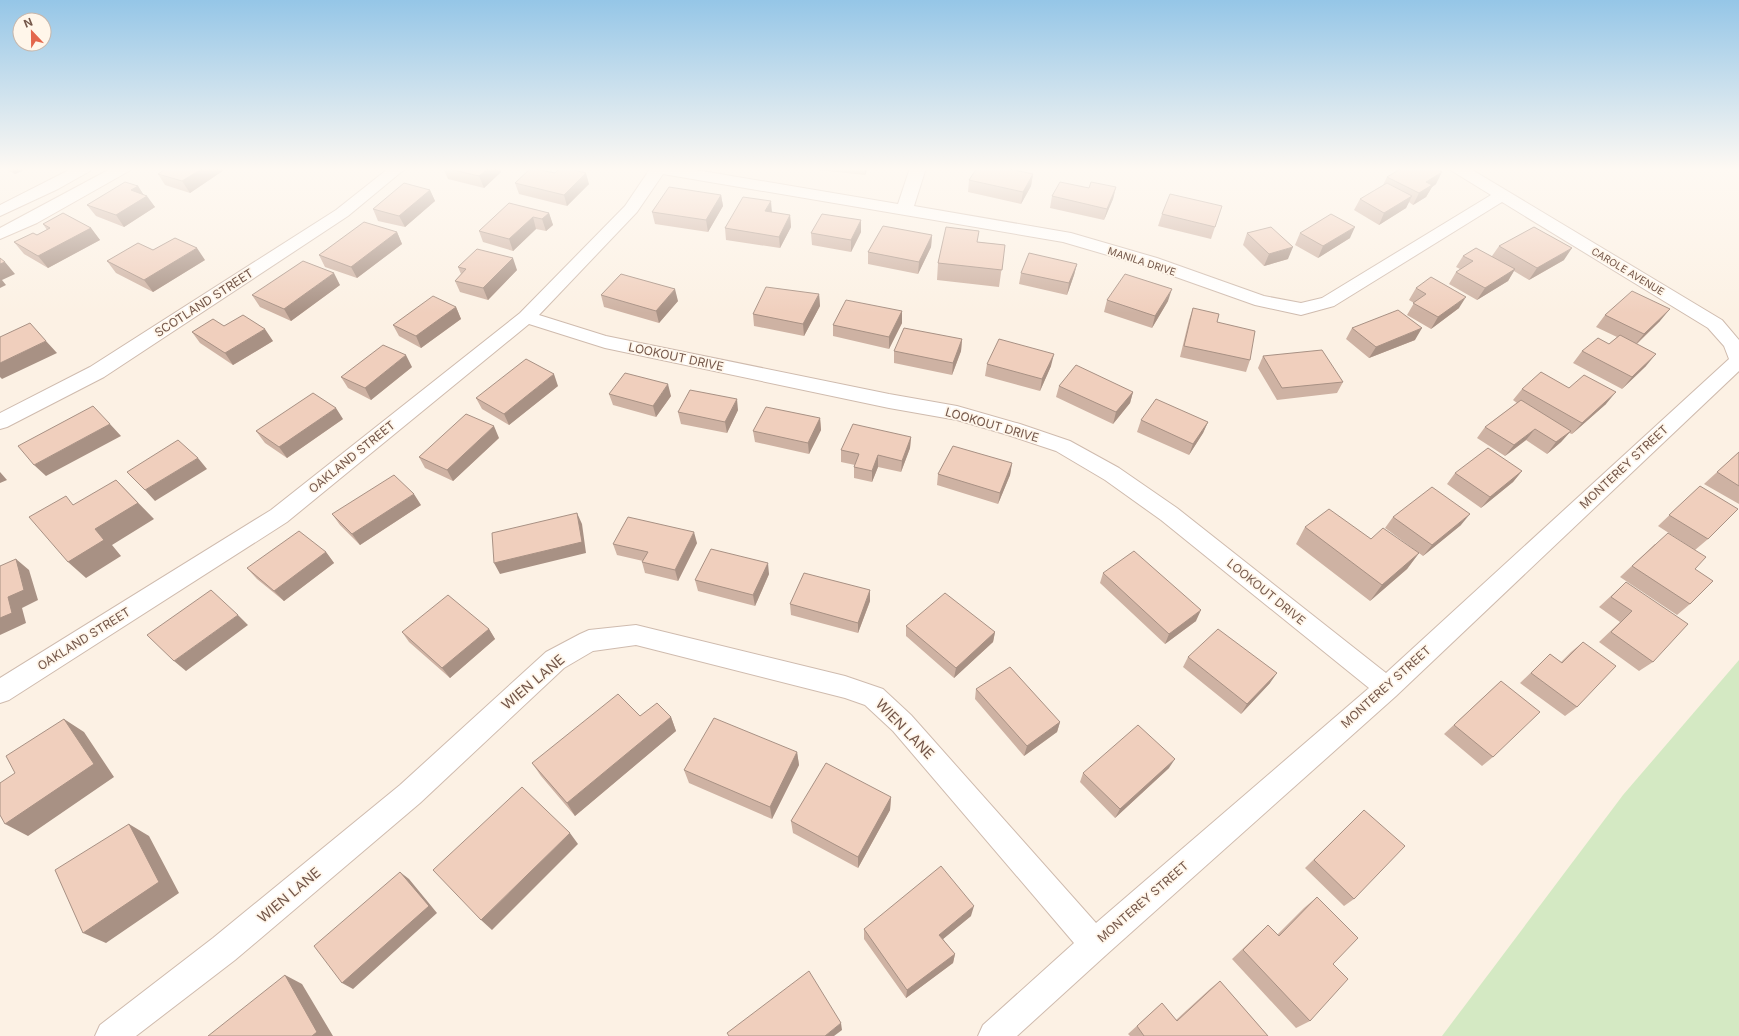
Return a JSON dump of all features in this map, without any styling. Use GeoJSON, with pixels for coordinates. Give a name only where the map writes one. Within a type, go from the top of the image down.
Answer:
{"type":"FeatureCollection","features":[{"type":"Feature","properties":{"kind":"street"},"geometry":{"type":"LineString","coordinates":[[0,234],[36,216]]}},
{"type":"Feature","properties":{"kind":"street","name":"SCOTLAND STREET"},"geometry":{"type":"LineString","coordinates":[[0,422],[97,372],[337,216]]}},
{"type":"Feature","properties":{"kind":"street","name":"OAKLAND STREET"},"geometry":{"type":"LineString","coordinates":[[0,692],[279,516],[526,316],[624,216]]}},
{"type":"Feature","properties":{"kind":"street","name":"MANILA DRIVE"},"geometry":{"type":"LineString","coordinates":[[937,216],[1065,237],[1151,262],[1261,301],[1301,309],[1328,302],[1467,216]]}},
{"type":"Feature","properties":{"kind":"street","name":"CAROLE AVENUE"},"geometry":{"type":"LineString","coordinates":[[1537,216],[1715,324]]}},
{"type":"Feature","properties":{"kind":"street","name":"LOOKOUT DRIVE"},"geometry":{"type":"LineString","coordinates":[[526,316],[561,330],[605,342],[889,401],[957,413],[1013,428],[1063,446],[1112,474],[1169,514],[1387,688]]}},
{"type":"Feature","properties":{"kind":"street","name":"MONTEREY STREET"},"geometry":{"type":"LineString","coordinates":[[994,1036],[1095,944],[1387,688],[1739,360],[1732,344],[1715,324]]}},
{"type":"Feature","properties":{"kind":"street","name":"WIEN LANE"},"geometry":{"type":"LineString","coordinates":[[111,1036],[224,949],[410,794],[555,660],[589,641],[636,635],[845,687],[874,697],[902,723],[1095,944]]}},
{"type":"Feature","properties":{"kind":"green space"},"geometry":{"type":"Polygon","coordinates":[[[1739,660],[1739,1036],[1442,1036],[1623,795],[1739,660]]]}},
{"type":"Feature","properties":{"kind":"building"},"geometry":{"type":"Polygon","coordinates":[[[57,216],[69,216],[91,228],[38,256],[14,242],[33,233],[37,235],[50,228],[43,224],[57,216]]]}},
{"type":"Feature","properties":{"kind":"building"},"geometry":{"type":"Polygon","coordinates":[[[495,216],[545,216],[542,219],[533,217],[509,239],[479,231],[495,216]]]}},
{"type":"Feature","properties":{"kind":"building"},"geometry":{"type":"Polygon","coordinates":[[[681,216],[708,216],[706,220],[681,216]]]}},
{"type":"Feature","properties":{"kind":"building"},"geometry":{"type":"Polygon","coordinates":[[[732,216],[789,216],[779,237],[725,228],[732,216]]]}},
{"type":"Feature","properties":{"kind":"building"},"geometry":{"type":"Polygon","coordinates":[[[821,216],[837,216],[861,220],[851,240],[811,233],[821,216]]]}},
{"type":"Feature","properties":{"kind":"building"},"geometry":{"type":"Polygon","coordinates":[[[1172,216],[1219,216],[1215,227],[1172,216]]]}},
{"type":"Feature","properties":{"kind":"building"},"geometry":{"type":"Polygon","coordinates":[[[1327,216],[1335,216],[1355,227],[1323,246],[1300,233],[1327,216]]]}},
{"type":"Feature","properties":{"kind":"building"},"geometry":{"type":"Polygon","coordinates":[[[364,222],[397,232],[351,267],[319,255],[364,222]]]}},
{"type":"Feature","properties":{"kind":"building"},"geometry":{"type":"Polygon","coordinates":[[[883,226],[932,235],[919,262],[868,252],[883,226]]]}},
{"type":"Feature","properties":{"kind":"building"},"geometry":{"type":"Polygon","coordinates":[[[946,227],[979,231],[977,242],[1005,245],[1002,270],[938,263],[946,227]]]}},
{"type":"Feature","properties":{"kind":"building"},"geometry":{"type":"Polygon","coordinates":[[[1271,227],[1293,247],[1269,254],[1247,233],[1271,227]]]}},
{"type":"Feature","properties":{"kind":"building"},"geometry":{"type":"Polygon","coordinates":[[[1534,227],[1572,248],[1537,268],[1499,246],[1534,227]]]}},
{"type":"Feature","properties":{"kind":"building"},"geometry":{"type":"Polygon","coordinates":[[[175,238],[197,248],[144,280],[107,261],[138,243],[153,250],[175,238]]]}},
{"type":"Feature","properties":{"kind":"building"},"geometry":{"type":"Polygon","coordinates":[[[1476,248],[1515,269],[1485,288],[1456,272],[1473,261],[1463,256],[1476,248]]]}},
{"type":"Feature","properties":{"kind":"building"},"geometry":{"type":"Polygon","coordinates":[[[477,249],[513,258],[483,288],[455,281],[466,269],[458,267],[477,249]]]}},
{"type":"Feature","properties":{"kind":"building"},"geometry":{"type":"Polygon","coordinates":[[[1029,253],[1077,264],[1069,283],[1021,273],[1029,253]]]}},
{"type":"Feature","properties":{"kind":"building"},"geometry":{"type":"Polygon","coordinates":[[[0,258],[5,262],[0,264],[0,258]]]}},
{"type":"Feature","properties":{"kind":"building"},"geometry":{"type":"Polygon","coordinates":[[[303,261],[334,273],[284,309],[252,295],[303,261]]]}},
{"type":"Feature","properties":{"kind":"building"},"geometry":{"type":"Polygon","coordinates":[[[621,274],[675,289],[656,311],[601,295],[621,274]]]}},
{"type":"Feature","properties":{"kind":"building"},"geometry":{"type":"Polygon","coordinates":[[[1125,274],[1172,289],[1155,316],[1107,300],[1125,274]]]}},
{"type":"Feature","properties":{"kind":"building"},"geometry":{"type":"Polygon","coordinates":[[[1431,277],[1466,297],[1438,317],[1413,303],[1426,294],[1416,288],[1431,277]]]}},
{"type":"Feature","properties":{"kind":"building"},"geometry":{"type":"Polygon","coordinates":[[[766,287],[819,294],[803,324],[753,314],[766,287]]]}},
{"type":"Feature","properties":{"kind":"building"},"geometry":{"type":"Polygon","coordinates":[[[1632,291],[1670,309],[1644,334],[1605,315],[1632,291]]]}},
{"type":"Feature","properties":{"kind":"building"},"geometry":{"type":"Polygon","coordinates":[[[433,296],[456,307],[416,336],[393,325],[433,296]]]}},
{"type":"Feature","properties":{"kind":"building"},"geometry":{"type":"Polygon","coordinates":[[[846,300],[902,311],[889,337],[833,325],[846,300]]]}},
{"type":"Feature","properties":{"kind":"building"},"geometry":{"type":"Polygon","coordinates":[[[1193,308],[1219,314],[1217,322],[1255,331],[1250,360],[1184,346],[1193,308]]]}},
{"type":"Feature","properties":{"kind":"building"},"geometry":{"type":"Polygon","coordinates":[[[1398,310],[1422,328],[1376,347],[1352,328],[1398,310]]]}},
{"type":"Feature","properties":{"kind":"building"},"geometry":{"type":"Polygon","coordinates":[[[243,315],[265,329],[225,353],[192,332],[213,319],[224,326],[243,315]]]}},
{"type":"Feature","properties":{"kind":"building"},"geometry":{"type":"Polygon","coordinates":[[[30,323],[46,341],[0,363],[0,337],[30,323]]]}},
{"type":"Feature","properties":{"kind":"building"},"geometry":{"type":"Polygon","coordinates":[[[904,328],[962,339],[953,363],[894,351],[904,328]]]}},
{"type":"Feature","properties":{"kind":"building"},"geometry":{"type":"Polygon","coordinates":[[[1620,335],[1656,354],[1632,377],[1582,351],[1598,338],[1609,344],[1620,335]]]}},
{"type":"Feature","properties":{"kind":"building"},"geometry":{"type":"Polygon","coordinates":[[[999,339],[1054,354],[1042,379],[987,364],[999,339]]]}},
{"type":"Feature","properties":{"kind":"building"},"geometry":{"type":"Polygon","coordinates":[[[383,345],[406,355],[365,388],[341,377],[383,345]]]}},
{"type":"Feature","properties":{"kind":"building"},"geometry":{"type":"Polygon","coordinates":[[[1322,350],[1343,382],[1282,388],[1263,356],[1322,350]]]}},
{"type":"Feature","properties":{"kind":"building"},"geometry":{"type":"Polygon","coordinates":[[[526,359],[554,374],[504,414],[476,398],[526,359]]]}},
{"type":"Feature","properties":{"kind":"building"},"geometry":{"type":"Polygon","coordinates":[[[1076,365],[1133,392],[1116,412],[1059,386],[1076,365]]]}},
{"type":"Feature","properties":{"kind":"building"},"geometry":{"type":"Polygon","coordinates":[[[1541,372],[1569,388],[1584,375],[1616,392],[1582,423],[1522,389],[1541,372]]]}},
{"type":"Feature","properties":{"kind":"building"},"geometry":{"type":"Polygon","coordinates":[[[625,373],[668,384],[653,406],[609,394],[625,373]]]}},
{"type":"Feature","properties":{"kind":"building"},"geometry":{"type":"Polygon","coordinates":[[[690,390],[737,399],[725,422],[678,412],[690,390]]]}},
{"type":"Feature","properties":{"kind":"building"},"geometry":{"type":"Polygon","coordinates":[[[313,393],[336,408],[279,447],[256,431],[313,393]]]}},
{"type":"Feature","properties":{"kind":"building"},"geometry":{"type":"Polygon","coordinates":[[[1156,399],[1208,422],[1193,444],[1141,420],[1156,399]]]}},
{"type":"Feature","properties":{"kind":"building"},"geometry":{"type":"Polygon","coordinates":[[[1521,400],[1571,431],[1556,442],[1535,429],[1514,445],[1485,427],[1521,400]]]}},
{"type":"Feature","properties":{"kind":"building"},"geometry":{"type":"Polygon","coordinates":[[[93,406],[110,424],[34,465],[18,446],[93,406]]]}},
{"type":"Feature","properties":{"kind":"building"},"geometry":{"type":"Polygon","coordinates":[[[766,407],[820,418],[808,443],[753,431],[766,407]]]}},
{"type":"Feature","properties":{"kind":"building"},"geometry":{"type":"Polygon","coordinates":[[[466,414],[494,426],[447,470],[419,457],[466,414]]]}},
{"type":"Feature","properties":{"kind":"building"},"geometry":{"type":"Polygon","coordinates":[[[853,424],[911,437],[902,461],[878,455],[872,471],[854,467],[859,454],[841,450],[853,424]]]}},
{"type":"Feature","properties":{"kind":"building"},"geometry":{"type":"Polygon","coordinates":[[[178,440],[198,458],[145,490],[127,472],[178,440]]]}},
{"type":"Feature","properties":{"kind":"building"},"geometry":{"type":"Polygon","coordinates":[[[953,446],[1012,463],[1000,493],[938,474],[953,446]]]}},
{"type":"Feature","properties":{"kind":"building"},"geometry":{"type":"Polygon","coordinates":[[[1488,448],[1522,471],[1490,497],[1455,473],[1488,448]]]}},
{"type":"Feature","properties":{"kind":"building"},"geometry":{"type":"Polygon","coordinates":[[[1739,452],[1739,486],[1717,472],[1739,452]]]}},
{"type":"Feature","properties":{"kind":"building"},"geometry":{"type":"Polygon","coordinates":[[[394,475],[414,494],[352,534],[332,514],[394,475]]]}},
{"type":"Feature","properties":{"kind":"building"},"geometry":{"type":"Polygon","coordinates":[[[116,480],[138,503],[95,529],[104,540],[68,562],[29,517],[66,496],[73,505],[116,480]]]}},
{"type":"Feature","properties":{"kind":"building"},"geometry":{"type":"Polygon","coordinates":[[[1700,486],[1738,509],[1708,539],[1669,515],[1700,486]]]}},
{"type":"Feature","properties":{"kind":"building"},"geometry":{"type":"Polygon","coordinates":[[[1432,487],[1470,514],[1432,545],[1393,517],[1432,487]]]}},
{"type":"Feature","properties":{"kind":"building"},"geometry":{"type":"Polygon","coordinates":[[[1329,509],[1371,539],[1383,528],[1419,553],[1382,585],[1305,527],[1329,509]]]}},
{"type":"Feature","properties":{"kind":"building"},"geometry":{"type":"Polygon","coordinates":[[[577,513],[582,542],[494,563],[492,533],[577,513]]]}},
{"type":"Feature","properties":{"kind":"building"},"geometry":{"type":"Polygon","coordinates":[[[628,517],[694,532],[675,570],[642,562],[648,552],[613,544],[628,517]]]}},
{"type":"Feature","properties":{"kind":"building"},"geometry":{"type":"Polygon","coordinates":[[[299,531],[326,552],[274,591],[247,568],[299,531]]]}},
{"type":"Feature","properties":{"kind":"building"},"geometry":{"type":"Polygon","coordinates":[[[1668,533],[1706,557],[1695,569],[1713,581],[1690,604],[1632,566],[1668,533]]]}},
{"type":"Feature","properties":{"kind":"building"},"geometry":{"type":"Polygon","coordinates":[[[711,549],[768,563],[753,595],[695,580],[711,549]]]}},
{"type":"Feature","properties":{"kind":"building"},"geometry":{"type":"Polygon","coordinates":[[[1134,551],[1201,610],[1169,634],[1103,573],[1134,551]]]}},
{"type":"Feature","properties":{"kind":"building"},"geometry":{"type":"Polygon","coordinates":[[[16,559],[24,590],[8,597],[12,613],[0,618],[0,566],[16,559]]]}},
{"type":"Feature","properties":{"kind":"building"},"geometry":{"type":"Polygon","coordinates":[[[804,573],[870,590],[858,623],[790,604],[804,573]]]}},
{"type":"Feature","properties":{"kind":"building"},"geometry":{"type":"Polygon","coordinates":[[[1626,582],[1688,624],[1653,662],[1611,632],[1632,611],[1611,597],[1626,582]]]}},
{"type":"Feature","properties":{"kind":"building"},"geometry":{"type":"Polygon","coordinates":[[[211,590],[238,615],[174,661],[147,635],[211,590]]]}},
{"type":"Feature","properties":{"kind":"building"},"geometry":{"type":"Polygon","coordinates":[[[945,593],[995,632],[956,668],[906,626],[945,593]]]}},
{"type":"Feature","properties":{"kind":"building"},"geometry":{"type":"Polygon","coordinates":[[[448,595],[489,629],[442,668],[402,632],[448,595]]]}},
{"type":"Feature","properties":{"kind":"building"},"geometry":{"type":"Polygon","coordinates":[[[1218,629],[1277,673],[1247,704],[1188,657],[1218,629]]]}},
{"type":"Feature","properties":{"kind":"building"},"geometry":{"type":"Polygon","coordinates":[[[1583,642],[1616,666],[1577,707],[1531,673],[1550,654],[1562,663],[1583,642]]]}},
{"type":"Feature","properties":{"kind":"building"},"geometry":{"type":"Polygon","coordinates":[[[1010,667],[1060,722],[1027,746],[976,689],[1010,667]]]}},
{"type":"Feature","properties":{"kind":"building"},"geometry":{"type":"Polygon","coordinates":[[[1501,681],[1540,712],[1493,757],[1454,725],[1501,681]]]}},
{"type":"Feature","properties":{"kind":"building"},"geometry":{"type":"Polygon","coordinates":[[[618,694],[640,716],[657,703],[671,717],[567,803],[532,763],[618,694]]]}},
{"type":"Feature","properties":{"kind":"building"},"geometry":{"type":"Polygon","coordinates":[[[714,718],[797,752],[770,807],[684,770],[714,718]]]}},
{"type":"Feature","properties":{"kind":"building"},"geometry":{"type":"Polygon","coordinates":[[[64,719],[94,764],[5,824],[0,815],[0,783],[15,773],[6,756],[64,719]]]}},
{"type":"Feature","properties":{"kind":"building"},"geometry":{"type":"Polygon","coordinates":[[[1138,725],[1175,759],[1120,809],[1083,773],[1138,725]]]}},
{"type":"Feature","properties":{"kind":"building"},"geometry":{"type":"Polygon","coordinates":[[[826,763],[891,797],[858,857],[791,821],[826,763]]]}},
{"type":"Feature","properties":{"kind":"building"},"geometry":{"type":"Polygon","coordinates":[[[522,787],[570,833],[481,920],[433,870],[522,787]]]}},
{"type":"Feature","properties":{"kind":"building"},"geometry":{"type":"Polygon","coordinates":[[[1364,810],[1405,846],[1354,899],[1314,860],[1364,810]]]}},
{"type":"Feature","properties":{"kind":"building"},"geometry":{"type":"Polygon","coordinates":[[[129,824],[159,882],[83,933],[55,870],[129,824]]]}},
{"type":"Feature","properties":{"kind":"building"},"geometry":{"type":"Polygon","coordinates":[[[941,866],[974,906],[939,935],[955,954],[907,990],[864,929],[941,866]]]}},
{"type":"Feature","properties":{"kind":"building"},"geometry":{"type":"Polygon","coordinates":[[[400,872],[429,906],[342,983],[314,946],[400,872]]]}},
{"type":"Feature","properties":{"kind":"building"},"geometry":{"type":"Polygon","coordinates":[[[1317,897],[1358,938],[1333,964],[1348,979],[1310,1021],[1243,950],[1268,925],[1279,936],[1317,897]]]}},
{"type":"Feature","properties":{"kind":"building"},"geometry":{"type":"Polygon","coordinates":[[[809,971],[841,1023],[825,1036],[729,1036],[727,1033],[809,971]]]}},
{"type":"Feature","properties":{"kind":"building"},"geometry":{"type":"Polygon","coordinates":[[[285,975],[317,1032],[312,1036],[208,1036],[285,975]]]}},
{"type":"Feature","properties":{"kind":"building"},"geometry":{"type":"Polygon","coordinates":[[[1220,981],[1268,1036],[1144,1036],[1137,1026],[1162,1003],[1177,1021],[1220,981]]]}}]}
